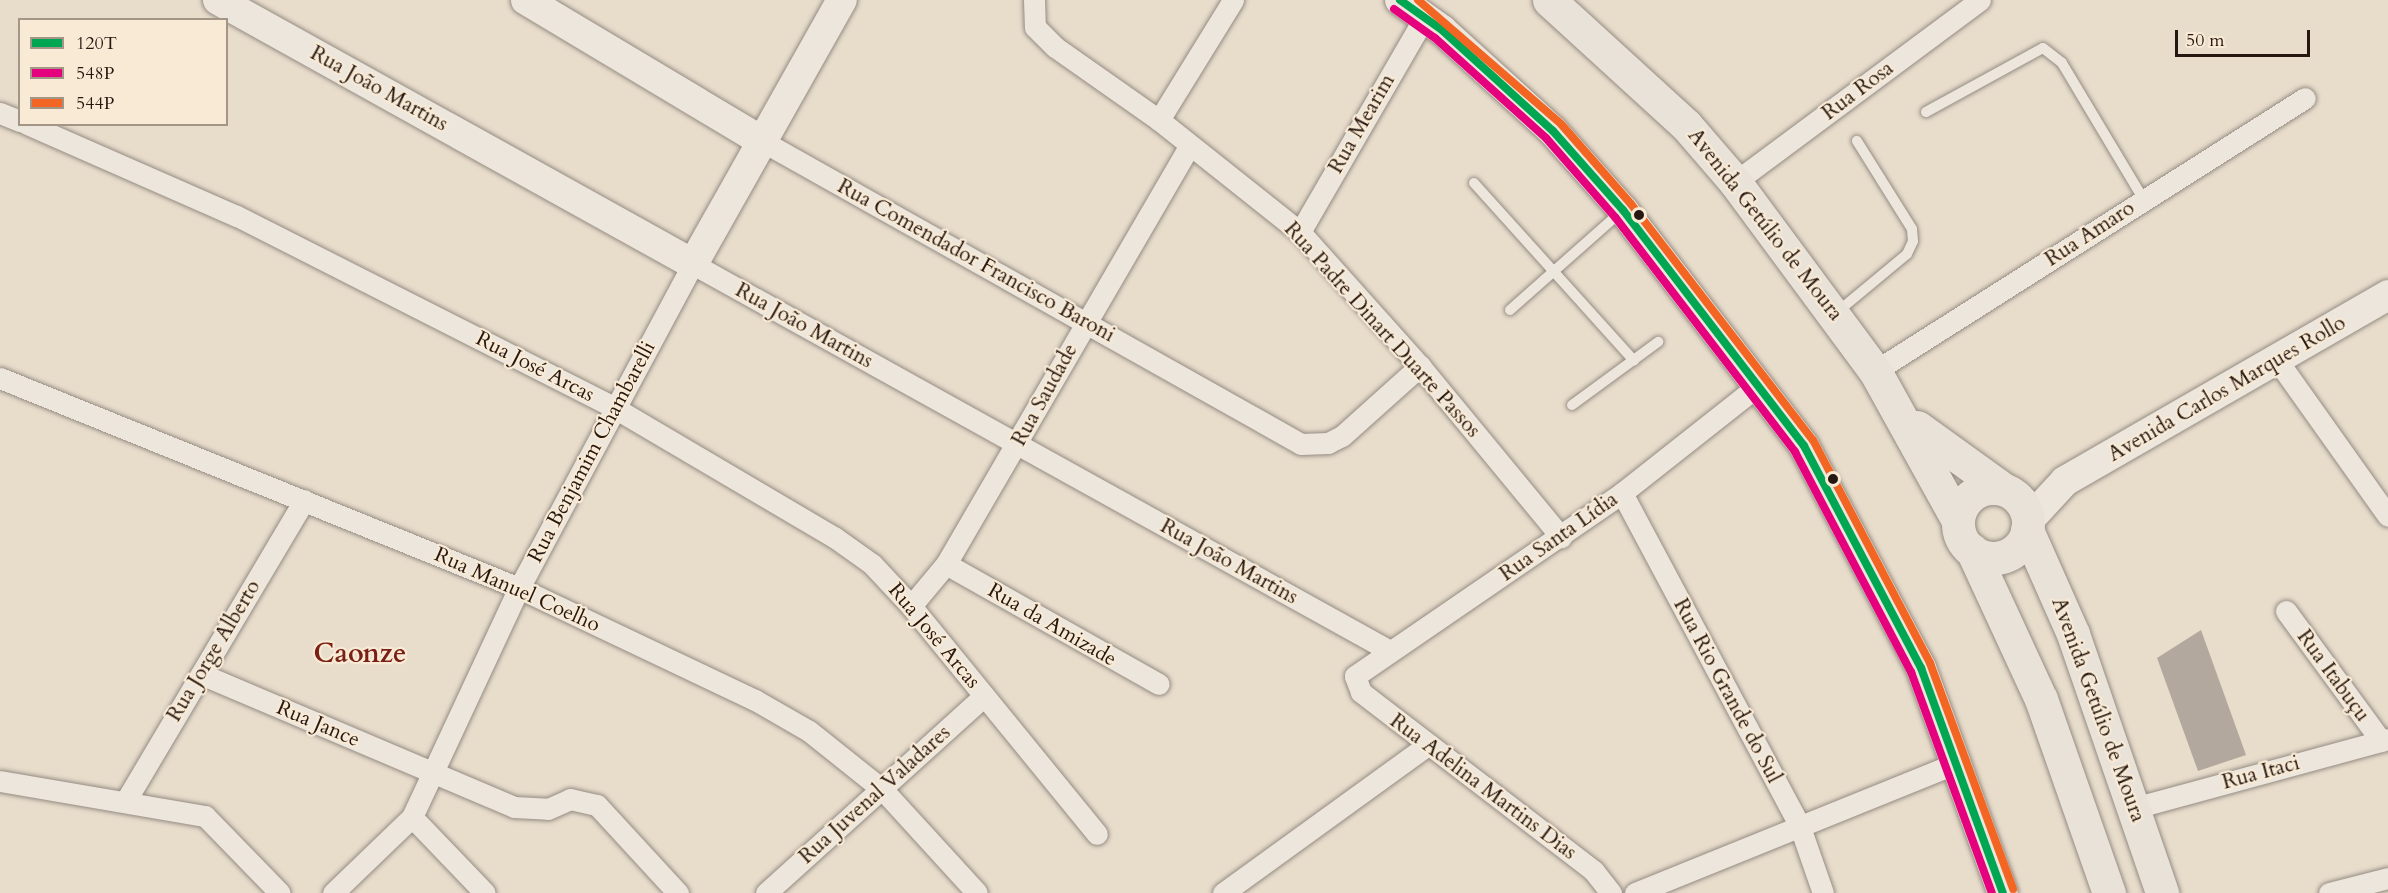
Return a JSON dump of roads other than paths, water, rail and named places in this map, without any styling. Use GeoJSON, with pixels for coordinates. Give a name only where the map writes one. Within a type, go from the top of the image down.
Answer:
{"type":"FeatureCollection","features":[{"type":"Feature","properties":{"kind":"main road","name":"Rua João Martins"},"geometry":{"type":"LineString","coordinates":[[218,0],[693,264]]}},
{"type":"Feature","properties":{"kind":"main road","name":"Rua Comendador Francisco Baroni"},"geometry":{"type":"LineString","coordinates":[[526,0],[762,141]]}},
{"type":"Feature","properties":{"kind":"main road","name":"Rua Benjamim Chambarelli"},"geometry":{"type":"LineString","coordinates":[[693,264],[842,0]]}},
{"type":"Feature","properties":{"kind":"main road"},"geometry":{"type":"LineString","coordinates":[[1400,0],[1425,16],[1544,123],[1623,210],[1760,384],[1804,446],[1922,668],[1959,762],[2003,893]]}},
{"type":"Feature","properties":{"kind":"main road","name":"Avenida Getúlio de Moura"},"geometry":{"type":"LineString","coordinates":[[1549,0],[1686,125],[1735,182],[1836,313],[1875,371],[1906,419],[1958,521]]}},
{"type":"Feature","properties":{"kind":"main road","name":"Avenida Carlos Marques Rollo"},"geometry":{"type":"LineString","coordinates":[[2028,526],[2065,481],[2387,298]]}},
{"type":"Feature","properties":{"kind":"main road","name":"Avenida Getúlio de Moura"},"geometry":{"type":"LineString","coordinates":[[1906,419],[2006,490]]}},
{"type":"Feature","properties":{"kind":"main road","name":"Avenida Carlos Marques Rollo"},"geometry":{"type":"LineString","coordinates":[[2006,490],[2065,481]]}},
{"type":"Feature","properties":{"kind":"main road"},"geometry":{"type":"LineString","coordinates":[[1972,550],[1988,557],[2005,555],[2020,545],[2028,526],[2022,504],[2006,490],[1972,494],[1958,521],[2041,699],[2109,893]]}},
{"type":"Feature","properties":{"kind":"main road","name":"Avenida Getúlio de Moura"},"geometry":{"type":"LineString","coordinates":[[2028,526],[2073,634],[2162,893]]}},
{"type":"Feature","properties":{"kind":"street","name":"Rua Padre Dinart Duarte Passos"},"geometry":{"type":"LineString","coordinates":[[1034,0],[1032,17],[1044,37],[1159,120],[1300,232],[1420,366],[1561,537]]}},
{"type":"Feature","properties":{"kind":"street"},"geometry":{"type":"LineString","coordinates":[[1159,120],[1233,0]]}},
{"type":"Feature","properties":{"kind":"street","name":"Rua Rosa"},"geometry":{"type":"LineString","coordinates":[[1735,182],[1980,0]]}},
{"type":"Feature","properties":{"kind":"street","name":"Rua Mearim"},"geometry":{"type":"LineString","coordinates":[[1300,232],[1425,16]]}},
{"type":"Feature","properties":{"kind":"street","name":"Rua Amaro"},"geometry":{"type":"LineString","coordinates":[[1875,371],[2305,98]]}},
{"type":"Feature","properties":{"kind":"street"},"geometry":{"type":"LineString","coordinates":[[0,112],[18,120]]}},
{"type":"Feature","properties":{"kind":"street","name":"Rua José Arcas"},"geometry":{"type":"LineString","coordinates":[[32,126],[237,216],[614,407],[834,537],[872,564],[911,606],[1097,834]]}},
{"type":"Feature","properties":{"kind":"street","name":"Rua Comendador Francisco Baroni"},"geometry":{"type":"LineString","coordinates":[[762,141],[1312,446],[1342,436],[1420,366]]}},
{"type":"Feature","properties":{"kind":"street","name":"Rua Saudade"},"geometry":{"type":"LineString","coordinates":[[911,606],[946,564],[1189,146]]}},
{"type":"Feature","properties":{"kind":"street","name":"Rua Benjamim Chambarelli"},"geometry":{"type":"LineString","coordinates":[[333,893],[412,817],[519,588],[614,407],[693,264]]}},
{"type":"Feature","properties":{"kind":"street","name":"Rua João Martins"},"geometry":{"type":"LineString","coordinates":[[693,264],[1390,651]]}},
{"type":"Feature","properties":{"kind":"street"},"geometry":{"type":"LineString","coordinates":[[2277,360],[2388,516]]}},
{"type":"Feature","properties":{"kind":"street","name":"Rua Manuel Coelho"},"geometry":{"type":"LineString","coordinates":[[0,378],[519,588],[755,700],[809,731],[883,790],[973,892]]}},
{"type":"Feature","properties":{"kind":"street","name":"Rua Santa Lídia"},"geometry":{"type":"LineString","coordinates":[[1355,681],[1359,671],[1561,537],[1622,493],[1760,384]]}},
{"type":"Feature","properties":{"kind":"street","name":"Rua Rio Grande do Sul"},"geometry":{"type":"LineString","coordinates":[[1622,493],[1800,827],[1823,893]]}},
{"type":"Feature","properties":{"kind":"street","name":"Rua Jorge Alberto"},"geometry":{"type":"LineString","coordinates":[[125,802],[304,500]]}},
{"type":"Feature","properties":{"kind":"street","name":"Rua da Amizade"},"geometry":{"type":"LineString","coordinates":[[946,564],[1159,684]]}},
{"type":"Feature","properties":{"kind":"street","name":"Rua Itabuçu"},"geometry":{"type":"LineString","coordinates":[[2286,611],[2384,740]]}},
{"type":"Feature","properties":{"kind":"street","name":"Rua Jance"},"geometry":{"type":"LineString","coordinates":[[201,674],[434,773],[533,811],[570,799],[597,805],[678,893]]}},
{"type":"Feature","properties":{"kind":"street","name":"Rua Adelina Martins Dias"},"geometry":{"type":"LineString","coordinates":[[1355,681],[1426,746],[1594,871],[1611,893]]}},
{"type":"Feature","properties":{"kind":"street","name":"Rua Juvenal Valadares"},"geometry":{"type":"LineString","coordinates":[[766,893],[883,790],[984,696]]}},
{"type":"Feature","properties":{"kind":"street","name":"Rua Itaci"},"geometry":{"type":"LineString","coordinates":[[2134,808],[2384,740]]}},
{"type":"Feature","properties":{"kind":"street"},"geometry":{"type":"LineString","coordinates":[[1223,893],[1426,746]]}},
{"type":"Feature","properties":{"kind":"street"},"geometry":{"type":"LineString","coordinates":[[1635,893],[1959,762]]}},
{"type":"Feature","properties":{"kind":"street"},"geometry":{"type":"LineString","coordinates":[[0,781],[214,820],[280,893]]}},
{"type":"Feature","properties":{"kind":"street"},"geometry":{"type":"LineString","coordinates":[[412,817],[485,893]]}},
{"type":"Feature","properties":{"kind":"street"},"geometry":{"type":"LineString","coordinates":[[2329,893],[2388,878]]}},
{"type":"Feature","properties":{"kind":"lane"},"geometry":{"type":"LineString","coordinates":[[1926,112],[2043,48],[2062,63],[2144,200]]}},
{"type":"Feature","properties":{"kind":"lane"},"geometry":{"type":"LineString","coordinates":[[1836,313],[1907,254],[1912,241],[1912,229],[1857,141]]}},
{"type":"Feature","properties":{"kind":"lane"},"geometry":{"type":"LineString","coordinates":[[1474,183],[1634,361]]}},
{"type":"Feature","properties":{"kind":"lane"},"geometry":{"type":"LineString","coordinates":[[1510,310],[1623,210]]}},
{"type":"Feature","properties":{"kind":"lane"},"geometry":{"type":"LineString","coordinates":[[1572,405],[1658,342]]}},
{"type":"Feature","properties":{"kind":"district","name":"Caonze"},"geometry":{"type":"Point","coordinates":[360,654]}}]}
